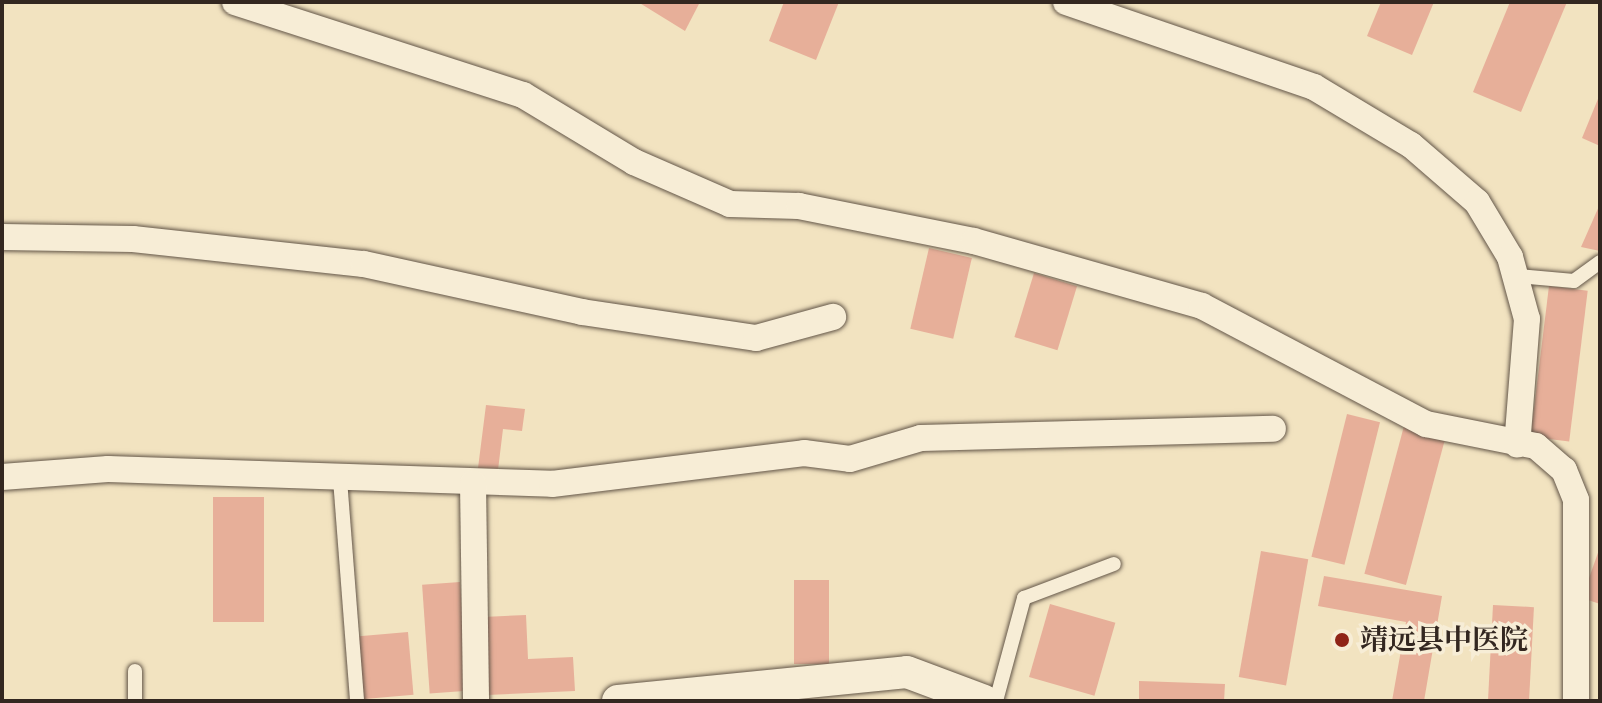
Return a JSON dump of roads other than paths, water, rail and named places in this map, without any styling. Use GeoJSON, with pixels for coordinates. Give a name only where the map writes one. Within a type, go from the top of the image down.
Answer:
{"type":"FeatureCollection","features":[{"type":"Feature","properties":{"kind":"street"},"geometry":{"type":"LineString","coordinates":[[235,2],[523,95],[634,162],[730,204],[799,206],[974,241],[1202,306],[1426,424],[1517,445],[1536,446],[1564,470],[1576,500],[1576,701]]}},
{"type":"Feature","properties":{"kind":"street"},"geometry":{"type":"LineString","coordinates":[[1066,2],[1314,87],[1411,145],[1477,202],[1518,276],[1527,319],[1517,445]]}},
{"type":"Feature","properties":{"kind":"street"},"geometry":{"type":"LineString","coordinates":[[2,237],[133,239],[364,264],[582,312],[756,338],[833,317]]}},
{"type":"Feature","properties":{"kind":"street"},"geometry":{"type":"LineString","coordinates":[[2,477],[108,469],[552,484],[804,453],[850,459],[921,438],[1273,429]]}},
{"type":"Feature","properties":{"kind":"street"},"geometry":{"type":"LineString","coordinates":[[473,483],[476,701]]}},
{"type":"Feature","properties":{"kind":"street"},"geometry":{"type":"LineString","coordinates":[[618,701],[697,697],[907,672],[984,701]]}},
{"type":"Feature","properties":{"kind":"lane"},"geometry":{"type":"LineString","coordinates":[[1518,276],[1574,281],[1600,262]]}},
{"type":"Feature","properties":{"kind":"lane"},"geometry":{"type":"LineString","coordinates":[[340,479],[357,701]]}},
{"type":"Feature","properties":{"kind":"lane"},"geometry":{"type":"LineString","coordinates":[[996,701],[1024,598],[1114,564]]}},
{"type":"Feature","properties":{"kind":"lane"},"geometry":{"type":"LineString","coordinates":[[135,671],[135,701]]}},
{"type":"Feature","properties":{"kind":"place","name":"靖远县中医院"},"geometry":{"type":"Point","coordinates":[1342,640]}}]}
